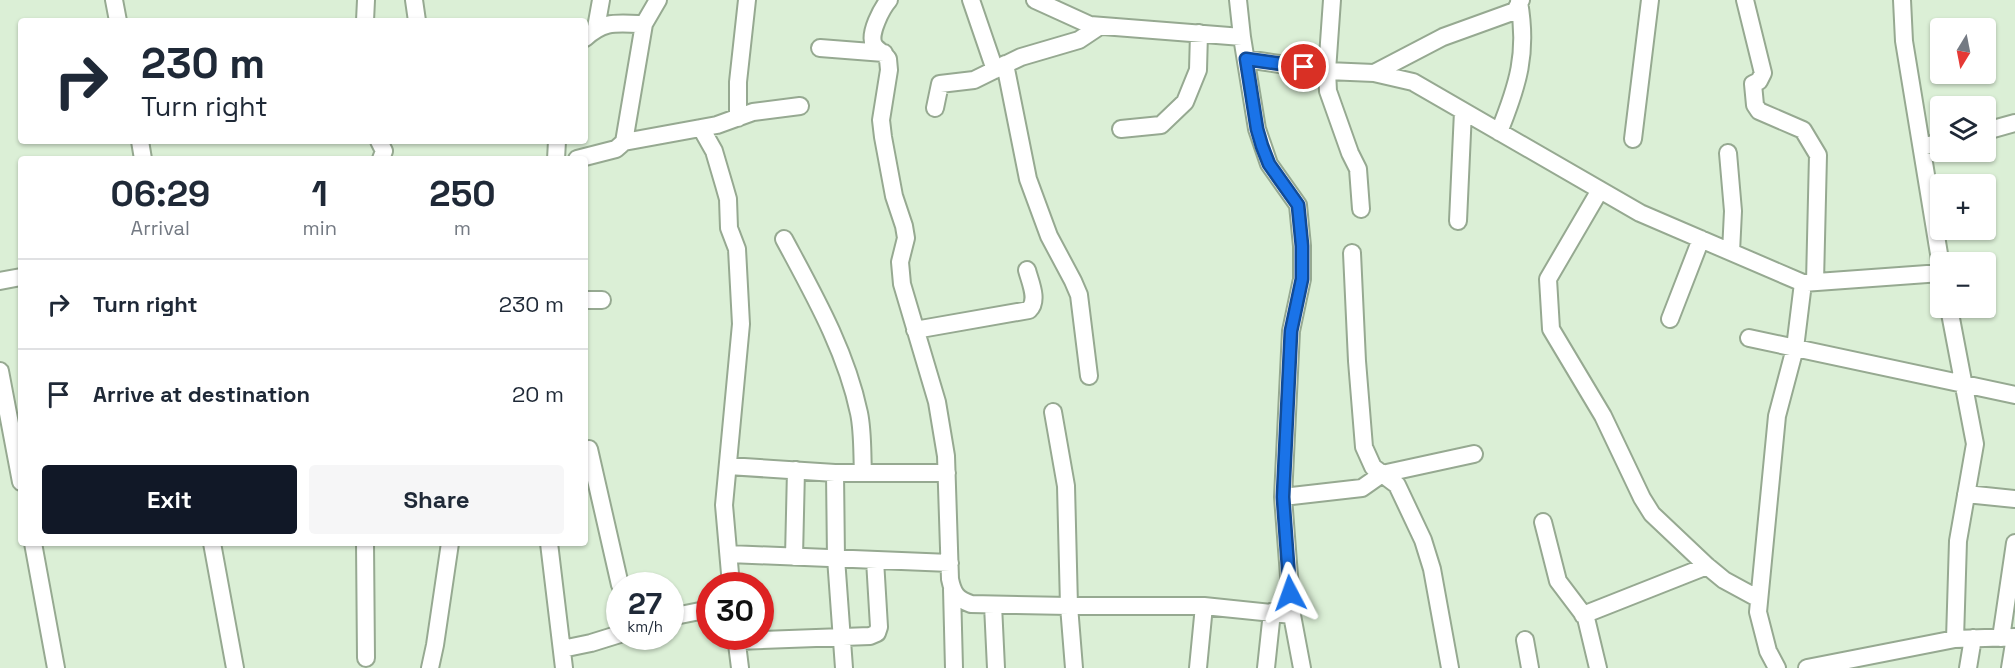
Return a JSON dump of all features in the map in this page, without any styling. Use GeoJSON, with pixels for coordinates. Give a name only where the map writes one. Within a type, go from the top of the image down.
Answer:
{"type":"FeatureCollection","features":[{"type":"Feature","properties":{"kind":"street"},"geometry":{"type":"LineString","coordinates":[[114,0],[117,18]]}},
{"type":"Feature","properties":{"kind":"street"},"geometry":{"type":"LineString","coordinates":[[365,18],[366,0]]}},
{"type":"Feature","properties":{"kind":"street"},"geometry":{"type":"LineString","coordinates":[[414,0],[417,18]]}},
{"type":"Feature","properties":{"kind":"street"},"geometry":{"type":"LineString","coordinates":[[590,33],[602,0]]}},
{"type":"Feature","properties":{"kind":"street"},"geometry":{"type":"LineString","coordinates":[[624,142],[644,24],[658,0]]}},
{"type":"Feature","properties":{"kind":"street"},"geometry":{"type":"LineString","coordinates":[[738,118],[738,82],[747,0]]}},
{"type":"Feature","properties":{"kind":"street"},"geometry":{"type":"LineString","coordinates":[[971,0],[1000,67],[1028,179],[1049,236],[1079,295],[1089,376]]}},
{"type":"Feature","properties":{"kind":"street"},"geometry":{"type":"LineString","coordinates":[[1035,0],[1090,25],[1242,37]]}},
{"type":"Feature","properties":{"kind":"street"},"geometry":{"type":"LineString","coordinates":[[1238,0],[1257,129],[1269,164],[1298,205],[1302,246],[1302,279],[1291,331],[1283,497],[1292,615],[1302,668]]}},
{"type":"Feature","properties":{"kind":"street"},"geometry":{"type":"LineString","coordinates":[[1332,0],[1328,91],[1358,169],[1361,209]]}},
{"type":"Feature","properties":{"kind":"street"},"geometry":{"type":"LineString","coordinates":[[1633,139],[1650,0]]}},
{"type":"Feature","properties":{"kind":"street"},"geometry":{"type":"LineString","coordinates":[[1745,0],[1762,74],[1759,81],[1753,84],[1755,105],[1759,111],[1803,130],[1818,155],[1809,283],[1777,416],[1759,599],[1758,612],[1768,651],[1777,668]]}},
{"type":"Feature","properties":{"kind":"street"},"geometry":{"type":"LineString","coordinates":[[1902,0],[1904,41],[1939,252]]}},
{"type":"Feature","properties":{"kind":"street"},"geometry":{"type":"LineString","coordinates":[[887,1],[879,14],[873,41],[888,59],[889,70],[881,120],[882,137],[894,196],[906,238],[900,262],[902,284],[938,402],[946,456],[954,668]]}},
{"type":"Feature","properties":{"kind":"street"},"geometry":{"type":"LineString","coordinates":[[1374,73],[1443,37],[1515,11],[1520,1]]}},
{"type":"Feature","properties":{"kind":"street"},"geometry":{"type":"LineString","coordinates":[[1499,132],[1514,95],[1521,67],[1523,26],[1520,1]]}},
{"type":"Feature","properties":{"kind":"street"},"geometry":{"type":"LineString","coordinates":[[590,33],[606,24],[644,24]]}},
{"type":"Feature","properties":{"kind":"street"},"geometry":{"type":"LineString","coordinates":[[935,108],[940,84],[974,80],[1021,57],[1079,40],[1100,26]]}},
{"type":"Feature","properties":{"kind":"street"},"geometry":{"type":"LineString","coordinates":[[1121,129],[1161,124],[1185,102],[1198,70],[1199,33]]}},
{"type":"Feature","properties":{"kind":"street"},"geometry":{"type":"LineString","coordinates":[[820,48],[884,53]]}},
{"type":"Feature","properties":{"kind":"street"},"geometry":{"type":"LineString","coordinates":[[1246,59],[1328,71],[1374,73],[1413,82],[1640,213],[1809,283],[1930,274]]}},
{"type":"Feature","properties":{"kind":"street"},"geometry":{"type":"LineString","coordinates":[[588,156],[616,149],[624,142],[717,125],[753,112],[800,106]]}},
{"type":"Feature","properties":{"kind":"street"},"geometry":{"type":"LineString","coordinates":[[1458,221],[1463,111]]}},
{"type":"Feature","properties":{"kind":"street"},"geometry":{"type":"LineString","coordinates":[[1996,128],[2015,123]]}},
{"type":"Feature","properties":{"kind":"street"},"geometry":{"type":"LineString","coordinates":[[701,128],[714,152],[724,185],[728,199],[729,228],[737,249],[741,324],[724,505],[730,572]]}},
{"type":"Feature","properties":{"kind":"street"},"geometry":{"type":"LineString","coordinates":[[1922,147],[1930,145]]}},
{"type":"Feature","properties":{"kind":"street"},"geometry":{"type":"LineString","coordinates":[[1728,153],[1733,211],[1731,252]]}},
{"type":"Feature","properties":{"kind":"street"},"geometry":{"type":"LineString","coordinates":[[1600,190],[1548,279],[1551,329],[1604,416],[1642,498],[1652,514],[1707,566],[1730,584],[1759,599]]}},
{"type":"Feature","properties":{"kind":"street"},"geometry":{"type":"LineString","coordinates":[[784,239],[817,301],[843,358],[860,416],[863,473]]}},
{"type":"Feature","properties":{"kind":"street"},"geometry":{"type":"LineString","coordinates":[[1670,320],[1701,239]]}},
{"type":"Feature","properties":{"kind":"street"},"geometry":{"type":"LineString","coordinates":[[1352,253],[1364,447],[1373,467],[1397,485],[1423,540],[1432,569],[1450,668]]}},
{"type":"Feature","properties":{"kind":"street"},"geometry":{"type":"LineString","coordinates":[[915,330],[1029,310],[1034,306],[1035,299],[1028,270]]}},
{"type":"Feature","properties":{"kind":"street"},"geometry":{"type":"LineString","coordinates":[[0,281],[18,278]]}},
{"type":"Feature","properties":{"kind":"street"},"geometry":{"type":"LineString","coordinates":[[1951,318],[1975,444],[1958,541],[1955,639]]}},
{"type":"Feature","properties":{"kind":"street"},"geometry":{"type":"LineString","coordinates":[[1749,338],[2015,395]]}},
{"type":"Feature","properties":{"kind":"street"},"geometry":{"type":"LineString","coordinates":[[0,371],[18,466]]}},
{"type":"Feature","properties":{"kind":"street"},"geometry":{"type":"LineString","coordinates":[[1053,412],[1066,486],[1069,606],[1074,668]]}},
{"type":"Feature","properties":{"kind":"street"},"geometry":{"type":"LineString","coordinates":[[589,449],[617,572]]}},
{"type":"Feature","properties":{"kind":"street"},"geometry":{"type":"LineString","coordinates":[[1283,497],[1362,488],[1382,474],[1473,454]]}},
{"type":"Feature","properties":{"kind":"street"},"geometry":{"type":"LineString","coordinates":[[728,466],[835,473],[947,473]]}},
{"type":"Feature","properties":{"kind":"street"},"geometry":{"type":"LineString","coordinates":[[794,557],[796,470]]}},
{"type":"Feature","properties":{"kind":"street"},"geometry":{"type":"LineString","coordinates":[[835,473],[836,558],[844,668]]}},
{"type":"Feature","properties":{"kind":"street"},"geometry":{"type":"LineString","coordinates":[[1966,494],[2015,499]]}},
{"type":"Feature","properties":{"kind":"street"},"geometry":{"type":"LineString","coordinates":[[1543,522],[1558,581],[1583,615],[1590,629],[1598,668]]}},
{"type":"Feature","properties":{"kind":"street"},"geometry":{"type":"LineString","coordinates":[[2010,668],[2008,638],[2015,543]]}},
{"type":"Feature","properties":{"kind":"street"},"geometry":{"type":"LineString","coordinates":[[34,546],[56,668]]}},
{"type":"Feature","properties":{"kind":"street"},"geometry":{"type":"LineString","coordinates":[[213,546],[235,668]]}},
{"type":"Feature","properties":{"kind":"street"},"geometry":{"type":"LineString","coordinates":[[365,546],[366,658]]}},
{"type":"Feature","properties":{"kind":"street"},"geometry":{"type":"LineString","coordinates":[[430,668],[450,546]]}},
{"type":"Feature","properties":{"kind":"street"},"geometry":{"type":"LineString","coordinates":[[549,546],[564,668]]}},
{"type":"Feature","properties":{"kind":"street"},"geometry":{"type":"LineString","coordinates":[[729,555],[950,563]]}},
{"type":"Feature","properties":{"kind":"street"},"geometry":{"type":"LineString","coordinates":[[774,637],[870,636],[877,633],[879,627],[875,560]]}},
{"type":"Feature","properties":{"kind":"street"},"geometry":{"type":"LineString","coordinates":[[1583,615],[1707,566]]}},
{"type":"Feature","properties":{"kind":"street"},"geometry":{"type":"LineString","coordinates":[[952,589],[961,601],[971,604],[1204,606],[1292,615]]}},
{"type":"Feature","properties":{"kind":"street"},"geometry":{"type":"LineString","coordinates":[[993,605],[996,668]]}},
{"type":"Feature","properties":{"kind":"street"},"geometry":{"type":"LineString","coordinates":[[1198,668],[1204,606]]}},
{"type":"Feature","properties":{"kind":"street"},"geometry":{"type":"LineString","coordinates":[[1266,668],[1272,612]]}},
{"type":"Feature","properties":{"kind":"street"},"geometry":{"type":"LineString","coordinates":[[562,650],[606,638]]}},
{"type":"Feature","properties":{"kind":"street"},"geometry":{"type":"LineString","coordinates":[[1968,668],[1973,638]]}},
{"type":"Feature","properties":{"kind":"street"},"geometry":{"type":"LineString","coordinates":[[1807,668],[1955,639],[2008,638]]}},
{"type":"Feature","properties":{"kind":"street"},"geometry":{"type":"LineString","coordinates":[[1525,640],[1530,668]]}},
{"type":"Feature","properties":{"kind":"street"},"geometry":{"type":"LineString","coordinates":[[738,650],[740,668]]}},
{"type":"Feature","properties":{"kind":"route"},"geometry":{"type":"LineString","coordinates":[[1290,593],[1283,497],[1291,331],[1302,279],[1302,246],[1298,205],[1269,164],[1262,146],[1257,129],[1246,59],[1304,67]]}}]}
